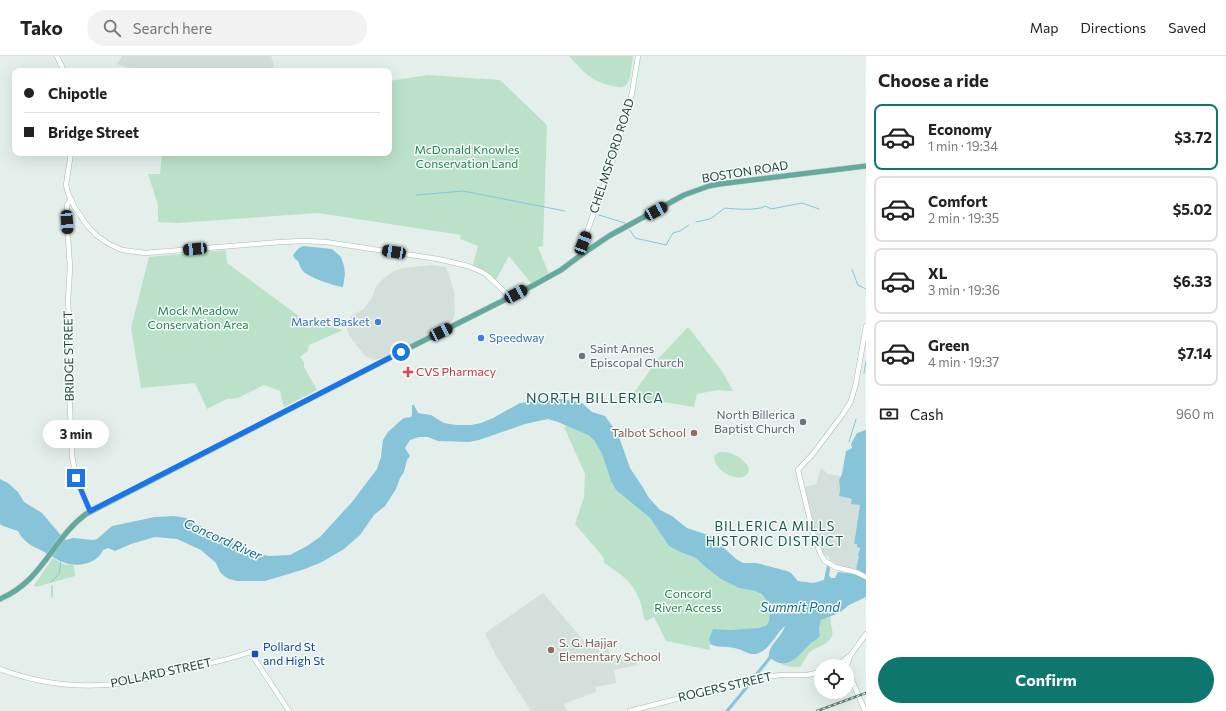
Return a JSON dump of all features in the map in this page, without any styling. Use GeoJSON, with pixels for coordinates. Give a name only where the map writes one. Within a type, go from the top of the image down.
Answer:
{"type":"FeatureCollection","features":[{"type":"Feature","properties":{"kind":"main road"},"geometry":{"type":"LineString","coordinates":[[57,56],[63,68]]}},
{"type":"Feature","properties":{"kind":"main road","name":"CHELMSFORD ROAD"},"geometry":{"type":"LineString","coordinates":[[581,255],[583,243],[614,157],[628,108],[638,56]]}},
{"type":"Feature","properties":{"kind":"main road"},"geometry":{"type":"LineString","coordinates":[[71,156],[66,185],[70,199],[86,224],[96,235],[114,246],[130,252],[145,253],[281,242],[326,242],[462,264],[482,272],[493,280],[510,297]]}},
{"type":"Feature","properties":{"kind":"main road","name":"BOSTON ROAD"},"geometry":{"type":"LineString","coordinates":[[0,599],[28,581],[47,560],[75,522],[90,511],[561,270],[609,236],[684,195],[708,186],[733,182],[866,166]]}},
{"type":"Feature","properties":{"kind":"main road","name":"BRIDGE STREET"},"geometry":{"type":"LineString","coordinates":[[70,199],[67,206],[67,222],[70,266],[68,302],[71,343],[69,383],[72,455],[76,478],[90,511]]}},
{"type":"Feature","properties":{"kind":"main road"},"geometry":{"type":"LineString","coordinates":[[866,326],[856,383],[851,401],[815,452],[798,470],[814,537],[820,554],[832,565],[866,577]]}},
{"type":"Feature","properties":{"kind":"main road"},"geometry":{"type":"LineString","coordinates":[[846,659],[866,634]]}},
{"type":"Feature","properties":{"kind":"main road","name":"POLLARD STREET"},"geometry":{"type":"LineString","coordinates":[[0,669],[28,678],[64,684],[103,685],[133,681],[208,664],[250,652],[289,711]]}},
{"type":"Feature","properties":{"kind":"main road","name":"ROGERS STREET"},"geometry":{"type":"LineString","coordinates":[[630,711],[751,679],[775,675],[807,675],[814,674]]}},
{"type":"Feature","properties":{"kind":"main road"},"geometry":{"type":"LineString","coordinates":[[854,685],[865,711]]}},
{"type":"Feature","properties":{"kind":"shaded area"},"geometry":{"type":"Polygon","coordinates":[[[122,56],[271,56],[274,64],[273,68],[128,68],[117,64],[122,56]]]}},
{"type":"Feature","properties":{"kind":"shaded area"},"geometry":{"type":"Polygon","coordinates":[[[432,265],[446,267],[454,292],[455,312],[453,320],[440,329],[385,357],[375,360],[365,356],[349,335],[346,326],[352,315],[364,309],[371,299],[377,285],[394,271],[403,268],[432,265]]]}},
{"type":"Feature","properties":{"kind":"shaded area"},"geometry":{"type":"Polygon","coordinates":[[[821,468],[828,474],[841,476],[839,481],[839,496],[852,499],[860,505],[854,543],[860,547],[858,555],[860,556],[856,569],[843,567],[829,560],[829,556],[824,555],[819,545],[805,487],[816,484],[821,468]]]}},
{"type":"Feature","properties":{"kind":"shaded area","name":"S. G. Hajjar Elementary School"},"geometry":{"type":"Polygon","coordinates":[[[543,593],[590,648],[607,644],[611,657],[628,652],[638,665],[614,670],[616,683],[595,687],[596,692],[563,704],[567,711],[531,711],[497,658],[485,633],[543,593]]]}},
{"type":"Feature","properties":{"kind":"green space"},"geometry":{"type":"Polygon","coordinates":[[[569,56],[633,56],[628,82],[624,87],[604,84],[588,75],[569,56]]]}},
{"type":"Feature","properties":{"kind":"green space","name":"McDonald Knowles Conservation Land"},"geometry":{"type":"Polygon","coordinates":[[[428,75],[500,80],[547,125],[543,246],[538,247],[549,274],[531,283],[509,256],[496,280],[486,271],[473,265],[478,246],[460,239],[461,235],[318,213],[177,223],[158,222],[158,205],[148,174],[160,174],[162,156],[392,156],[392,81],[428,75]]]}},
{"type":"Feature","properties":{"kind":"green space","name":"Mock Meadow Conservation Area"},"geometry":{"type":"Polygon","coordinates":[[[226,250],[227,263],[303,319],[343,330],[309,345],[308,351],[300,357],[304,362],[304,367],[317,390],[284,407],[280,391],[264,385],[238,398],[227,399],[207,409],[195,383],[141,388],[131,328],[149,257],[226,250]]]}},
{"type":"Feature","properties":{"kind":"green space"},"geometry":{"type":"Polygon","coordinates":[[[688,327],[722,371],[733,391],[718,390],[697,394],[694,407],[657,401],[629,400],[657,360],[688,327]]]}},
{"type":"Feature","properties":{"kind":"green space","name":"Concord River Access"},"geometry":{"type":"Polygon","coordinates":[[[567,426],[588,435],[594,440],[602,454],[611,481],[616,490],[650,518],[669,546],[696,558],[703,565],[739,588],[755,591],[765,598],[770,609],[769,621],[767,625],[741,630],[715,629],[709,639],[710,650],[666,641],[654,617],[646,621],[638,596],[631,584],[604,563],[604,558],[575,524],[584,497],[585,474],[564,427],[567,426]]]}},
{"type":"Feature","properties":{"kind":"green space"},"geometry":{"type":"Polygon","coordinates":[[[719,452],[733,454],[740,458],[749,468],[747,474],[744,477],[738,478],[719,469],[714,456],[719,452]]]}},
{"type":"Feature","properties":{"kind":"green space"},"geometry":{"type":"Polygon","coordinates":[[[53,558],[63,564],[74,565],[75,576],[36,587],[34,585],[53,558]]]}},
{"type":"Feature","properties":{"kind":"green space"},"geometry":{"type":"Polygon","coordinates":[[[831,617],[832,636],[828,642],[809,653],[800,667],[791,667],[781,664],[786,664],[797,658],[820,636],[819,628],[821,620],[831,617]]]}},
{"type":"Feature","properties":{"kind":"water"},"geometry":{"type":"Polygon","coordinates":[[[303,246],[332,249],[341,257],[345,274],[343,287],[327,283],[305,273],[302,270],[298,261],[293,255],[303,246]]]}},
{"type":"Feature","properties":{"kind":"water"},"geometry":{"type":"Polygon","coordinates":[[[564,399],[582,403],[592,412],[605,416],[618,434],[630,468],[649,498],[660,510],[672,516],[687,528],[711,536],[736,559],[743,563],[756,563],[787,571],[791,573],[798,581],[813,583],[824,580],[827,565],[830,568],[829,576],[831,578],[835,578],[838,572],[855,575],[860,548],[857,547],[857,544],[854,544],[860,505],[851,504],[852,499],[839,496],[839,480],[842,474],[846,451],[852,448],[851,444],[857,433],[866,430],[866,597],[849,605],[839,613],[821,620],[819,628],[820,636],[818,639],[810,644],[794,660],[784,664],[771,659],[769,653],[785,626],[767,648],[758,653],[752,654],[731,647],[710,644],[709,639],[713,629],[730,630],[758,628],[767,625],[769,621],[770,609],[765,598],[755,591],[739,588],[721,579],[696,558],[669,546],[650,518],[616,490],[611,481],[602,454],[594,440],[588,435],[548,419],[525,424],[469,442],[438,441],[428,437],[419,437],[410,440],[405,448],[410,456],[396,489],[385,506],[374,515],[360,535],[344,549],[322,562],[305,569],[265,581],[237,581],[229,579],[220,572],[216,563],[201,550],[177,539],[155,537],[131,544],[115,551],[108,548],[103,550],[96,559],[86,564],[68,564],[30,545],[23,539],[18,531],[0,524],[0,479],[8,483],[18,492],[24,502],[42,513],[66,540],[73,538],[93,540],[97,539],[112,526],[155,517],[174,516],[186,518],[249,552],[269,556],[290,555],[320,537],[352,502],[377,469],[381,457],[383,440],[388,432],[400,421],[404,418],[411,417],[412,405],[414,405],[418,413],[431,415],[444,423],[471,425],[493,418],[520,403],[564,399]]]}},
{"type":"Feature","properties":{"kind":"waterway"},"geometry":{"type":"LineString","coordinates":[[416,195],[463,191],[565,211]]}},
{"type":"Feature","properties":{"kind":"waterway"},"geometry":{"type":"LineString","coordinates":[[696,222],[710,219],[725,208],[752,209],[766,206],[771,209],[802,203],[819,209]]}},
{"type":"Feature","properties":{"kind":"waterway"},"geometry":{"type":"LineString","coordinates":[[599,215],[625,223]]}},
{"type":"Feature","properties":{"kind":"waterway"},"geometry":{"type":"LineString","coordinates":[[630,230],[635,238],[666,245],[673,233],[680,231],[689,225]]}},
{"type":"Feature","properties":{"kind":"waterway"},"geometry":{"type":"LineString","coordinates":[[852,270],[858,285],[866,289]]}},
{"type":"Feature","properties":{"kind":"waterway"},"geometry":{"type":"LineString","coordinates":[[864,373],[866,361]]}},
{"type":"Feature","properties":{"kind":"waterway"},"geometry":{"type":"LineString","coordinates":[[849,442],[856,419]]}},
{"type":"Feature","properties":{"kind":"waterway"},"geometry":{"type":"LineString","coordinates":[[51,582],[59,574],[61,560]]}},
{"type":"Feature","properties":{"kind":"waterway"},"geometry":{"type":"LineString","coordinates":[[52,586],[52,597]]}},
{"type":"Feature","properties":{"kind":"waterway"},"geometry":{"type":"LineString","coordinates":[[756,675],[772,655]]}},
{"type":"Feature","properties":{"kind":"waterway"},"geometry":{"type":"LineString","coordinates":[[727,711],[747,687]]}},
{"type":"Feature","properties":{"kind":"railway"},"geometry":{"type":"LineString","coordinates":[[817,711],[866,693]]}},
{"type":"Feature","properties":{"kind":"place","name":"Market Basket"},"geometry":{"type":"Point","coordinates":[378,322]}},
{"type":"Feature","properties":{"kind":"place","name":"Speedway"},"geometry":{"type":"Point","coordinates":[481,338]}},
{"type":"Feature","properties":{"kind":"place","name":"Saint Annes Episcopal Church"},"geometry":{"type":"Point","coordinates":[582,356]}},
{"type":"Feature","properties":{"kind":"place","name":"CVS Pharmacy"},"geometry":{"type":"Point","coordinates":[408,372]}},
{"type":"Feature","properties":{"kind":"place","name":"North Billerica Baptist Church"},"geometry":{"type":"Point","coordinates":[803,422]}},
{"type":"Feature","properties":{"kind":"place","name":"Talbot School"},"geometry":{"type":"Point","coordinates":[694,433]}},
{"type":"Feature","properties":{"kind":"place","name":"S. G. Hajjar Elementary School"},"geometry":{"type":"Point","coordinates":[551,650]}},
{"type":"Feature","properties":{"kind":"place","name":"Pollard St and High St"},"geometry":{"type":"Point","coordinates":[255,654]}},
{"type":"Feature","properties":{"kind":"district","name":"NORTH BILLERICA"},"geometry":{"type":"Point","coordinates":[595,398]}},
{"type":"Feature","properties":{"kind":"district","name":"BILLERICA MILLS HISTORIC DISTRICT"},"geometry":{"type":"Point","coordinates":[775,534]}},
{"type":"Feature","properties":{"kind":"route"},"geometry":{"type":"LineString","coordinates":[[76,478],[90,511],[401,352]]}},
{"type":"Feature","properties":{"kind":"water label","name":"Concord River"},"geometry":{"type":"Point","coordinates":[223,539]}},
{"type":"Feature","properties":{"kind":"water label","name":"Summit Pond"},"geometry":{"type":"Point","coordinates":[800,607]}}]}
